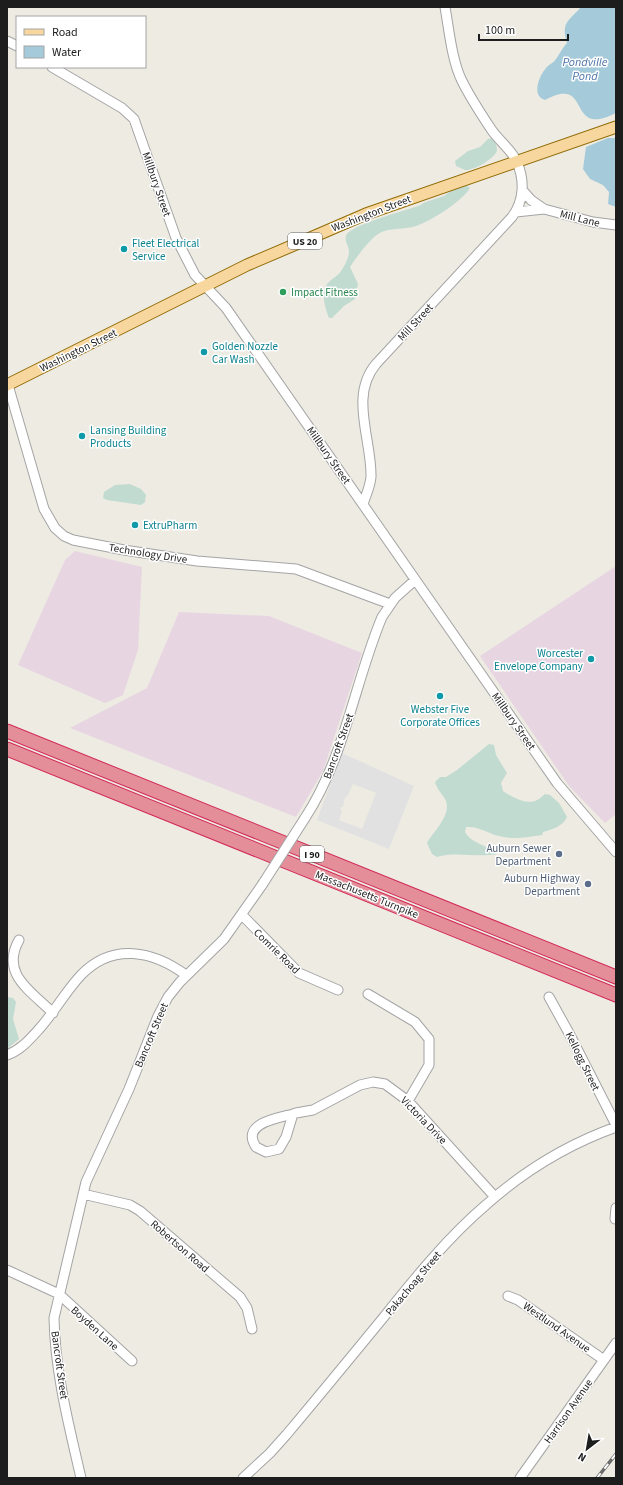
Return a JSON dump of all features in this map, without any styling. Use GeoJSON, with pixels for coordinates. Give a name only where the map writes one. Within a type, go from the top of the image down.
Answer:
{"type":"FeatureCollection","features":[{"type":"Feature","properties":{"kind":"highway","name":"Massachusetts Turnpike"},"geometry":{"type":"LineString","coordinates":[[7,731],[616,977]]}},
{"type":"Feature","properties":{"kind":"highway","name":"Massachusetts Turnpike"},"geometry":{"type":"LineString","coordinates":[[7,749],[616,995]]}},
{"type":"Feature","properties":{"kind":"main road","name":"Washington Street"},"geometry":{"type":"LineString","coordinates":[[8,385],[247,266],[366,214],[616,127]]}},
{"type":"Feature","properties":{"kind":"street"},"geometry":{"type":"LineString","coordinates":[[445,7],[461,80],[491,129],[517,162]]}},
{"type":"Feature","properties":{"kind":"street"},"geometry":{"type":"LineString","coordinates":[[7,40],[16,45]]}},
{"type":"Feature","properties":{"kind":"street","name":"Millbury Street"},"geometry":{"type":"LineString","coordinates":[[54,68],[122,108],[134,119],[176,238],[195,276],[226,308],[557,783],[616,852]]}},
{"type":"Feature","properties":{"kind":"street","name":"Mill Street"},"geometry":{"type":"LineString","coordinates":[[363,504],[371,478],[363,404],[364,389],[369,375],[376,364],[516,212],[521,201],[523,191],[517,162]]}},
{"type":"Feature","properties":{"kind":"street","name":"Mill Lane"},"geometry":{"type":"LineString","coordinates":[[523,191],[544,208],[593,222],[616,225]]}},
{"type":"Feature","properties":{"kind":"street","name":"Mill Lane"},"geometry":{"type":"LineString","coordinates":[[516,212],[544,208]]}},
{"type":"Feature","properties":{"kind":"street","name":"Technology Drive"},"geometry":{"type":"LineString","coordinates":[[8,385],[44,509],[53,526],[64,536],[73,540],[124,550],[197,561],[296,569],[390,604]]}},
{"type":"Feature","properties":{"kind":"street","name":"Bancroft Street"},"geometry":{"type":"LineString","coordinates":[[81,1478],[65,1400],[55,1340],[54,1318],[58,1294],[72,1247],[83,1194],[88,1178],[129,1089],[160,1011],[173,989],[212,952],[242,915],[305,818],[332,768],[377,629],[390,604],[415,580]]}},
{"type":"Feature","properties":{"kind":"street","name":"Comrie Road"},"geometry":{"type":"LineString","coordinates":[[242,915],[299,973],[338,990]]}},
{"type":"Feature","properties":{"kind":"street"},"geometry":{"type":"LineString","coordinates":[[19,940],[12,954],[14,972],[20,981],[53,1013]]}},
{"type":"Feature","properties":{"kind":"street"},"geometry":{"type":"LineString","coordinates":[[7,1055],[23,1046],[53,1013],[85,972],[101,961],[116,954],[134,953],[151,956],[166,963],[186,976]]}},
{"type":"Feature","properties":{"kind":"street"},"geometry":{"type":"LineString","coordinates":[[368,994],[415,1022],[429,1039],[429,1065],[408,1101]]}},
{"type":"Feature","properties":{"kind":"street","name":"Kellogg Street"},"geometry":{"type":"LineString","coordinates":[[549,997],[616,1126]]}},
{"type":"Feature","properties":{"kind":"street","name":"Victoria Drive"},"geometry":{"type":"LineString","coordinates":[[293,1114],[286,1138],[279,1148],[266,1152],[256,1147],[252,1137],[256,1126],[293,1114],[313,1110],[360,1085],[369,1083],[384,1084],[408,1101],[495,1197]]}},
{"type":"Feature","properties":{"kind":"street","name":"Pakachoag Street"},"geometry":{"type":"LineString","coordinates":[[243,1478],[270,1453],[287,1434],[433,1258],[472,1217],[523,1176],[553,1157],[616,1126]]}},
{"type":"Feature","properties":{"kind":"street","name":"Robertson Road"},"geometry":{"type":"LineString","coordinates":[[83,1194],[130,1206],[140,1211],[240,1297],[247,1308],[252,1329]]}},
{"type":"Feature","properties":{"kind":"street"},"geometry":{"type":"LineString","coordinates":[[615,1219],[616,1208]]}},
{"type":"Feature","properties":{"kind":"street","name":"Boyden Lane"},"geometry":{"type":"LineString","coordinates":[[7,1270],[58,1294],[132,1361]]}},
{"type":"Feature","properties":{"kind":"street","name":"Westlund Avenue"},"geometry":{"type":"LineString","coordinates":[[508,1296],[518,1300],[604,1360]]}},
{"type":"Feature","properties":{"kind":"street","name":"Harrison Avenue"},"geometry":{"type":"LineString","coordinates":[[520,1478],[616,1343]]}},
{"type":"Feature","properties":{"kind":"shaded area"},"geometry":{"type":"Polygon","coordinates":[[[75,551],[142,567],[138,650],[123,695],[105,703],[18,665],[65,560],[75,551]]]}},
{"type":"Feature","properties":{"kind":"shaded area"},"geometry":{"type":"Polygon","coordinates":[[[616,566],[616,814],[605,823],[569,786],[480,656],[616,566]]]}},
{"type":"Feature","properties":{"kind":"shaded area"},"geometry":{"type":"Polygon","coordinates":[[[179,612],[269,616],[362,653],[323,771],[296,817],[70,728],[147,688],[179,612]]]}},
{"type":"Feature","properties":{"kind":"shaded area"},"geometry":{"type":"Polygon","coordinates":[[[342,753],[414,786],[389,849],[317,820],[342,753]],[[353,784],[347,797],[345,797],[343,807],[341,807],[340,810],[342,811],[339,820],[362,829],[376,793],[353,784]]]}},
{"type":"Feature","properties":{"kind":"green space"},"geometry":{"type":"Polygon","coordinates":[[[492,138],[497,147],[496,153],[493,157],[469,170],[456,166],[455,161],[468,151],[480,147],[488,139],[492,138]]]}},
{"type":"Feature","properties":{"kind":"green space"},"geometry":{"type":"Polygon","coordinates":[[[466,185],[470,188],[466,193],[453,205],[438,215],[416,226],[392,229],[382,232],[371,240],[350,267],[358,284],[355,299],[344,306],[332,318],[329,318],[324,299],[325,289],[330,281],[340,273],[344,266],[349,251],[346,236],[350,232],[357,227],[421,205],[444,196],[456,187],[466,185]]]}},
{"type":"Feature","properties":{"kind":"green space"},"geometry":{"type":"Polygon","coordinates":[[[130,484],[141,489],[146,495],[145,502],[141,505],[107,500],[103,498],[104,492],[115,485],[130,484]]]}},
{"type":"Feature","properties":{"kind":"green space"},"geometry":{"type":"Polygon","coordinates":[[[489,744],[494,745],[496,755],[507,773],[501,783],[503,791],[514,798],[529,802],[538,800],[545,794],[550,795],[559,803],[567,817],[560,825],[554,829],[543,832],[542,835],[526,837],[504,837],[479,829],[466,827],[465,832],[468,836],[477,843],[492,849],[497,854],[444,855],[437,857],[432,854],[427,843],[444,818],[447,807],[446,801],[435,782],[440,777],[446,777],[457,770],[489,744]]]}},
{"type":"Feature","properties":{"kind":"green space"},"geometry":{"type":"Polygon","coordinates":[[[7,997],[13,998],[16,1002],[13,1019],[19,1039],[7,1049],[7,997]]]}},
{"type":"Feature","properties":{"kind":"water","name":"Pondville Pond"},"geometry":{"type":"Polygon","coordinates":[[[581,7],[616,7],[616,113],[600,119],[590,118],[569,95],[560,94],[545,100],[541,98],[537,90],[543,72],[555,60],[567,43],[565,26],[569,19],[581,7]]]}},
{"type":"Feature","properties":{"kind":"water"},"geometry":{"type":"Polygon","coordinates":[[[608,138],[616,138],[616,207],[608,204],[609,192],[603,185],[590,179],[583,169],[586,147],[608,138]]]}},
{"type":"Feature","properties":{"kind":"railway"},"geometry":{"type":"LineString","coordinates":[[597,1478],[616,1454]]}},
{"type":"Feature","properties":{"kind":"place","name":"Fleet Electrical Service"},"geometry":{"type":"Point","coordinates":[124,249]}},
{"type":"Feature","properties":{"kind":"place","name":"Impact Fitness"},"geometry":{"type":"Point","coordinates":[283,292]}},
{"type":"Feature","properties":{"kind":"place","name":"Golden Nozzle Car Wash"},"geometry":{"type":"Point","coordinates":[204,352]}},
{"type":"Feature","properties":{"kind":"place","name":"Lansing Building Products"},"geometry":{"type":"Point","coordinates":[82,436]}},
{"type":"Feature","properties":{"kind":"place","name":"ExtruPharm"},"geometry":{"type":"Point","coordinates":[135,525]}},
{"type":"Feature","properties":{"kind":"place","name":"Worcester Envelope Company"},"geometry":{"type":"Point","coordinates":[591,659]}},
{"type":"Feature","properties":{"kind":"place","name":"Webster Five Corporate Offices"},"geometry":{"type":"Point","coordinates":[440,696]}},
{"type":"Feature","properties":{"kind":"place","name":"Auburn Sewer Department"},"geometry":{"type":"Point","coordinates":[559,854]}},
{"type":"Feature","properties":{"kind":"place","name":"Auburn Highway Department"},"geometry":{"type":"Point","coordinates":[588,884]}}]}
